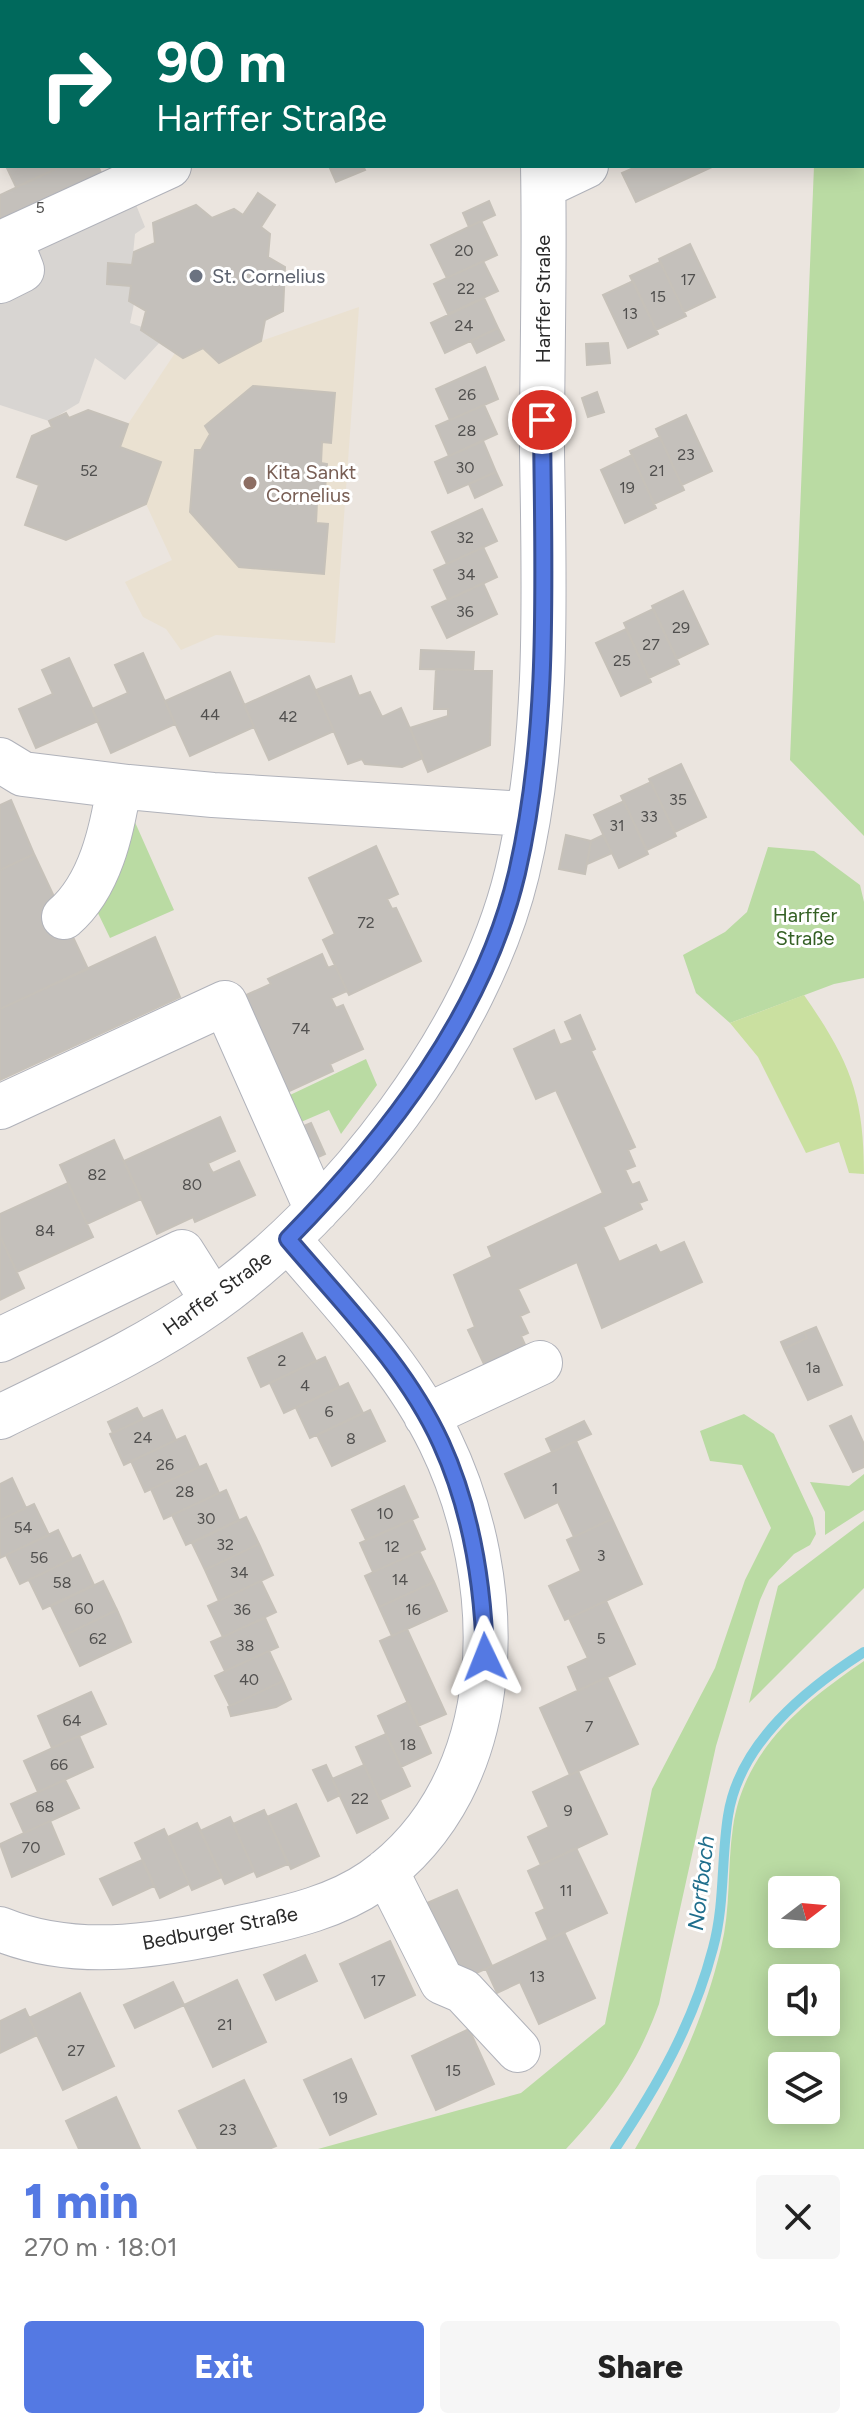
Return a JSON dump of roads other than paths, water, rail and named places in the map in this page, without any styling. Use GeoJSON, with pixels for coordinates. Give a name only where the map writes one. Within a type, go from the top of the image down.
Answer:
{"type":"FeatureCollection","features":[{"type":"Feature","properties":{"kind":"street"},"geometry":{"type":"LineString","coordinates":[[0,281],[22,270],[10,239],[124,175],[159,168]]}},
{"type":"Feature","properties":{"kind":"street"},"geometry":{"type":"LineString","coordinates":[[543,176],[577,168]]}},
{"type":"Feature","properties":{"kind":"street","name":"Harffer Straße"},"geometry":{"type":"LineString","coordinates":[[10,1411],[134,1350],[213,1301],[303,1224],[341,1185],[394,1117],[436,1055],[478,980],[517,874],[542,684],[543,176]]}},
{"type":"Feature","properties":{"kind":"street"},"geometry":{"type":"LineString","coordinates":[[0,760],[23,774],[119,786],[213,795],[527,814]]}},
{"type":"Feature","properties":{"kind":"street"},"geometry":{"type":"LineString","coordinates":[[64,917],[77,906],[88,888],[103,853],[113,826],[119,786]]}},
{"type":"Feature","properties":{"kind":"street","name":"Bedburger Straße"},"geometry":{"type":"LineString","coordinates":[[0,1107],[225,1003],[303,1224],[375,1341],[426,1416],[460,1492],[473,1543],[484,1621],[483,1690],[471,1749],[456,1785],[427,1830],[386,1871],[356,1891],[315,1909],[186,1939],[80,1949],[53,1946],[0,1929]]}},
{"type":"Feature","properties":{"kind":"street"},"geometry":{"type":"LineString","coordinates":[[0,1340],[182,1252],[213,1301]]}},
{"type":"Feature","properties":{"kind":"street"},"geometry":{"type":"LineString","coordinates":[[0,1357],[10,1411]]}},
{"type":"Feature","properties":{"kind":"street"},"geometry":{"type":"LineString","coordinates":[[426,1416],[540,1363]]}},
{"type":"Feature","properties":{"kind":"street"},"geometry":{"type":"LineString","coordinates":[[386,1871],[442,1982],[463,1991],[518,2050]]}},
{"type":"Feature","properties":{"kind":"waterway","name":"Norfbach"},"geometry":{"type":"LineString","coordinates":[[615,2149],[673,2053],[705,1976],[719,1915],[728,1816],[746,1765],[778,1720],[820,1683],[864,1652]]}},
{"type":"Feature","properties":{"kind":"place","name":"St. Cornelius"},"geometry":{"type":"Point","coordinates":[196,276]}},
{"type":"Feature","properties":{"kind":"place","name":"Kita Sankt Cornelius"},"geometry":{"type":"Point","coordinates":[250,483]}}]}
